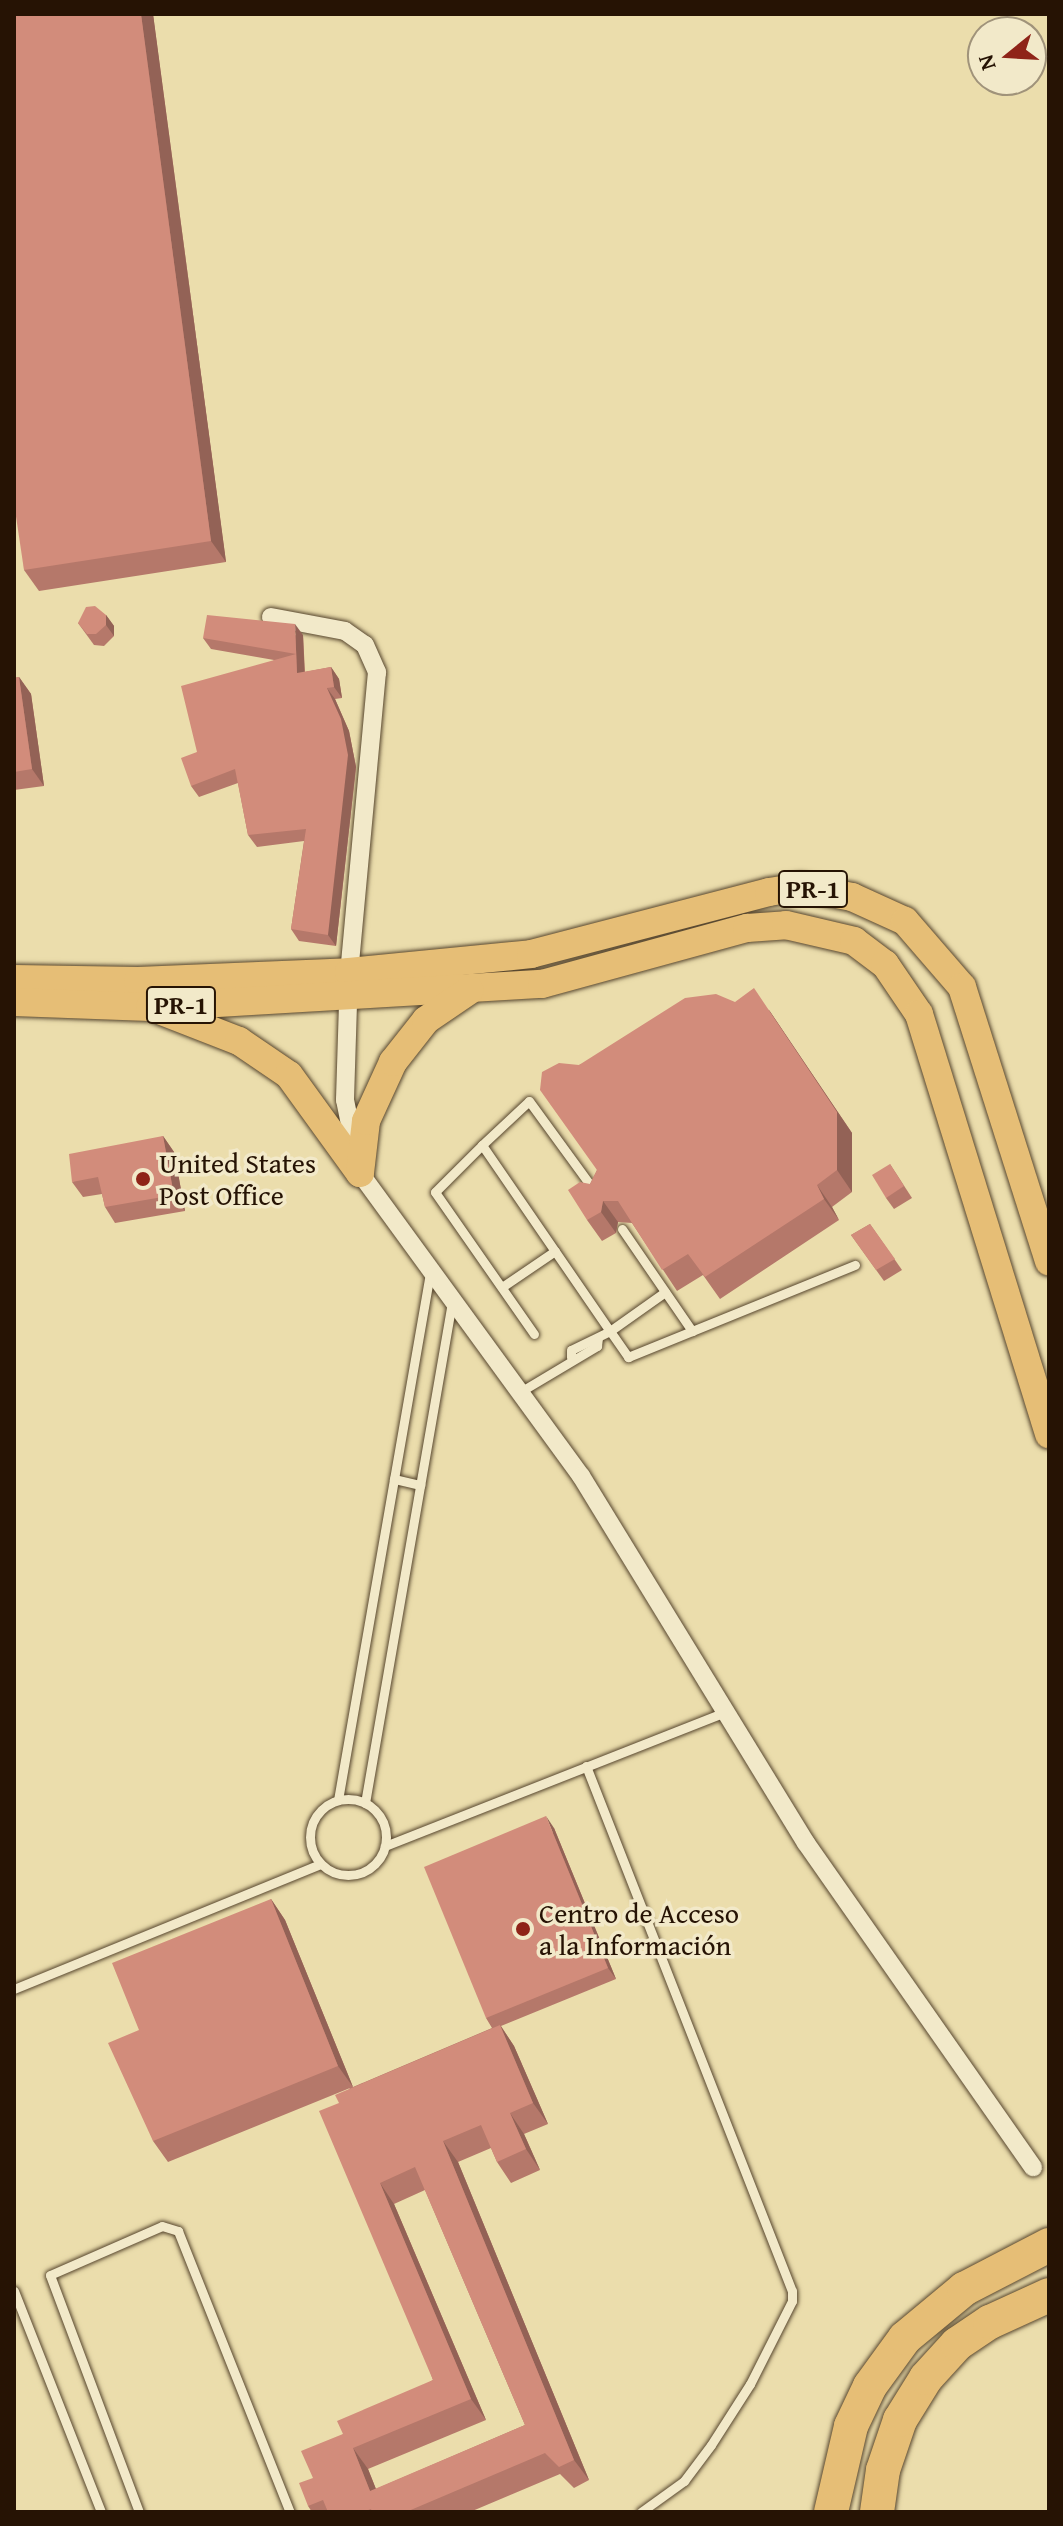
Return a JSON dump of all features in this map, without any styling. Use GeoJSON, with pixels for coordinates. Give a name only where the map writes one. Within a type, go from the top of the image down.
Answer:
{"type":"FeatureCollection","features":[{"type":"Feature","properties":{"kind":"highway"},"geometry":{"type":"LineString","coordinates":[[831,2512],[851,2426],[870,2386],[905,2338],[964,2289],[1049,2245]]}},
{"type":"Feature","properties":{"kind":"highway"},"geometry":{"type":"LineString","coordinates":[[877,2512],[883,2470],[900,2420],[926,2378],[968,2337],[1049,2295]]}},
{"type":"Feature","properties":{"kind":"main road","name":"PR-1"},"geometry":{"type":"LineString","coordinates":[[14,1002],[150,1007],[348,985],[531,954],[769,892],[801,887],[852,897],[905,921],[962,987],[1049,1262]]}},
{"type":"Feature","properties":{"kind":"main road","name":"PR-1"},"geometry":{"type":"LineString","coordinates":[[14,979],[472,989],[542,984],[747,928],[823,930],[864,948],[885,964],[919,1014],[1049,1434]]}},
{"type":"Feature","properties":{"kind":"main road"},"geometry":{"type":"LineString","coordinates":[[360,1173],[366,1121],[393,1062],[426,1020],[472,989]]}},
{"type":"Feature","properties":{"kind":"main road"},"geometry":{"type":"LineString","coordinates":[[150,1007],[239,1041],[289,1075],[360,1173]]}},
{"type":"Feature","properties":{"kind":"street"},"geometry":{"type":"LineString","coordinates":[[271,617],[345,631],[365,645],[375,666],[348,985],[345,1100],[360,1173],[581,1476],[806,1843],[1033,2167]]}},
{"type":"Feature","properties":{"kind":"lane"},"geometry":{"type":"LineString","coordinates":[[534,1334],[435,1192],[529,1101],[601,1199]]}},
{"type":"Feature","properties":{"kind":"lane"},"geometry":{"type":"LineString","coordinates":[[482,1145],[628,1357],[855,1265]]}},
{"type":"Feature","properties":{"kind":"lane"},"geometry":{"type":"LineString","coordinates":[[622,1229],[692,1331]]}},
{"type":"Feature","properties":{"kind":"lane"},"geometry":{"type":"LineString","coordinates":[[502,1287],[555,1251]]}},
{"type":"Feature","properties":{"kind":"lane"},"geometry":{"type":"LineString","coordinates":[[338,1800],[431,1270]]}},
{"type":"Feature","properties":{"kind":"lane"},"geometry":{"type":"LineString","coordinates":[[520,1392],[571,1357],[597,1346],[598,1338],[665,1292]]}},
{"type":"Feature","properties":{"kind":"lane"},"geometry":{"type":"LineString","coordinates":[[365,1803],[453,1299]]}},
{"type":"Feature","properties":{"kind":"lane"},"geometry":{"type":"LineString","coordinates":[[394,1479],[420,1485]]}},
{"type":"Feature","properties":{"kind":"lane"},"geometry":{"type":"LineString","coordinates":[[385,1846],[382,1819],[365,1803],[338,1800],[322,1807],[312,1821],[309,1838],[320,1864],[345,1876],[359,1874],[371,1868],[385,1846],[727,1711]]}},
{"type":"Feature","properties":{"kind":"lane"},"geometry":{"type":"LineString","coordinates":[[586,1766],[792,2291],[792,2301],[750,2384],[711,2445],[684,2481],[641,2512]]}},
{"type":"Feature","properties":{"kind":"lane"},"geometry":{"type":"LineString","coordinates":[[14,1989],[320,1864]]}},
{"type":"Feature","properties":{"kind":"lane"},"geometry":{"type":"LineString","coordinates":[[139,2512],[50,2275],[162,2226],[178,2231],[290,2512]]}},
{"type":"Feature","properties":{"kind":"lane"},"geometry":{"type":"LineString","coordinates":[[14,2291],[101,2512]]}},
{"type":"Feature","properties":{"kind":"building"},"geometry":{"type":"Polygon","coordinates":[[[14,14],[141,14],[211,541],[24,570],[14,503],[14,14]]]}},
{"type":"Feature","properties":{"kind":"building"},"geometry":{"type":"Polygon","coordinates":[[[95,606],[106,615],[106,625],[96,634],[87,634],[78,623],[86,607],[95,606]]]}},
{"type":"Feature","properties":{"kind":"building"},"geometry":{"type":"Polygon","coordinates":[[[207,615],[295,624],[297,673],[331,667],[334,687],[327,688],[341,719],[348,755],[328,935],[291,929],[306,829],[248,835],[235,769],[191,786],[181,758],[197,752],[181,686],[296,654],[203,638],[207,615]]]}},
{"type":"Feature","properties":{"kind":"building"},"geometry":{"type":"Polygon","coordinates":[[[19,677],[32,769],[14,772],[14,678],[19,677]]]}},
{"type":"Feature","properties":{"kind":"building"},"geometry":{"type":"Polygon","coordinates":[[[754,988],[837,1112],[837,1170],[817,1185],[824,1199],[705,1277],[688,1254],[662,1270],[618,1201],[603,1201],[601,1212],[587,1220],[568,1190],[580,1182],[590,1184],[597,1170],[540,1090],[542,1072],[559,1063],[579,1065],[685,998],[716,994],[735,1002],[754,988]]]}},
{"type":"Feature","properties":{"kind":"building"},"geometry":{"type":"Polygon","coordinates":[[[163,1136],[174,1195],[105,1207],[98,1177],[72,1182],[69,1154],[163,1136]]]}},
{"type":"Feature","properties":{"kind":"building"},"geometry":{"type":"Polygon","coordinates":[[[890,1164],[904,1186],[886,1198],[872,1175],[890,1164]]]}},
{"type":"Feature","properties":{"kind":"building"},"geometry":{"type":"Polygon","coordinates":[[[870,1224],[895,1259],[876,1270],[851,1235],[870,1224]]]}},
{"type":"Feature","properties":{"kind":"building","name":"Centro de Acceso a la Información"},"geometry":{"type":"Polygon","coordinates":[[[546,1816],[608,1968],[486,2018],[424,1867],[546,1816]]]}},
{"type":"Feature","properties":{"kind":"building"},"geometry":{"type":"Polygon","coordinates":[[[271,1899],[338,2066],[153,2141],[108,2043],[139,2030],[112,1963],[271,1899]]]}},
{"type":"Feature","properties":{"kind":"building"},"geometry":{"type":"Polygon","coordinates":[[[500,2025],[533,2103],[510,2113],[526,2149],[497,2162],[481,2125],[443,2141],[574,2460],[559,2467],[545,2453],[406,2512],[372,2512],[371,2509],[363,2512],[328,2512],[323,2500],[308,2506],[299,2483],[313,2478],[301,2451],[343,2434],[337,2421],[433,2380],[319,2111],[339,2103],[335,2095],[500,2025]],[[415,2167],[380,2183],[471,2399],[353,2448],[370,2491],[525,2425],[415,2167]]]}},
{"type":"Feature","properties":{"kind":"place","name":"United States Post Office"},"geometry":{"type":"Point","coordinates":[143,1179]}},
{"type":"Feature","properties":{"kind":"place","name":"Centro de Acceso a la Información"},"geometry":{"type":"Point","coordinates":[523,1929]}}]}
